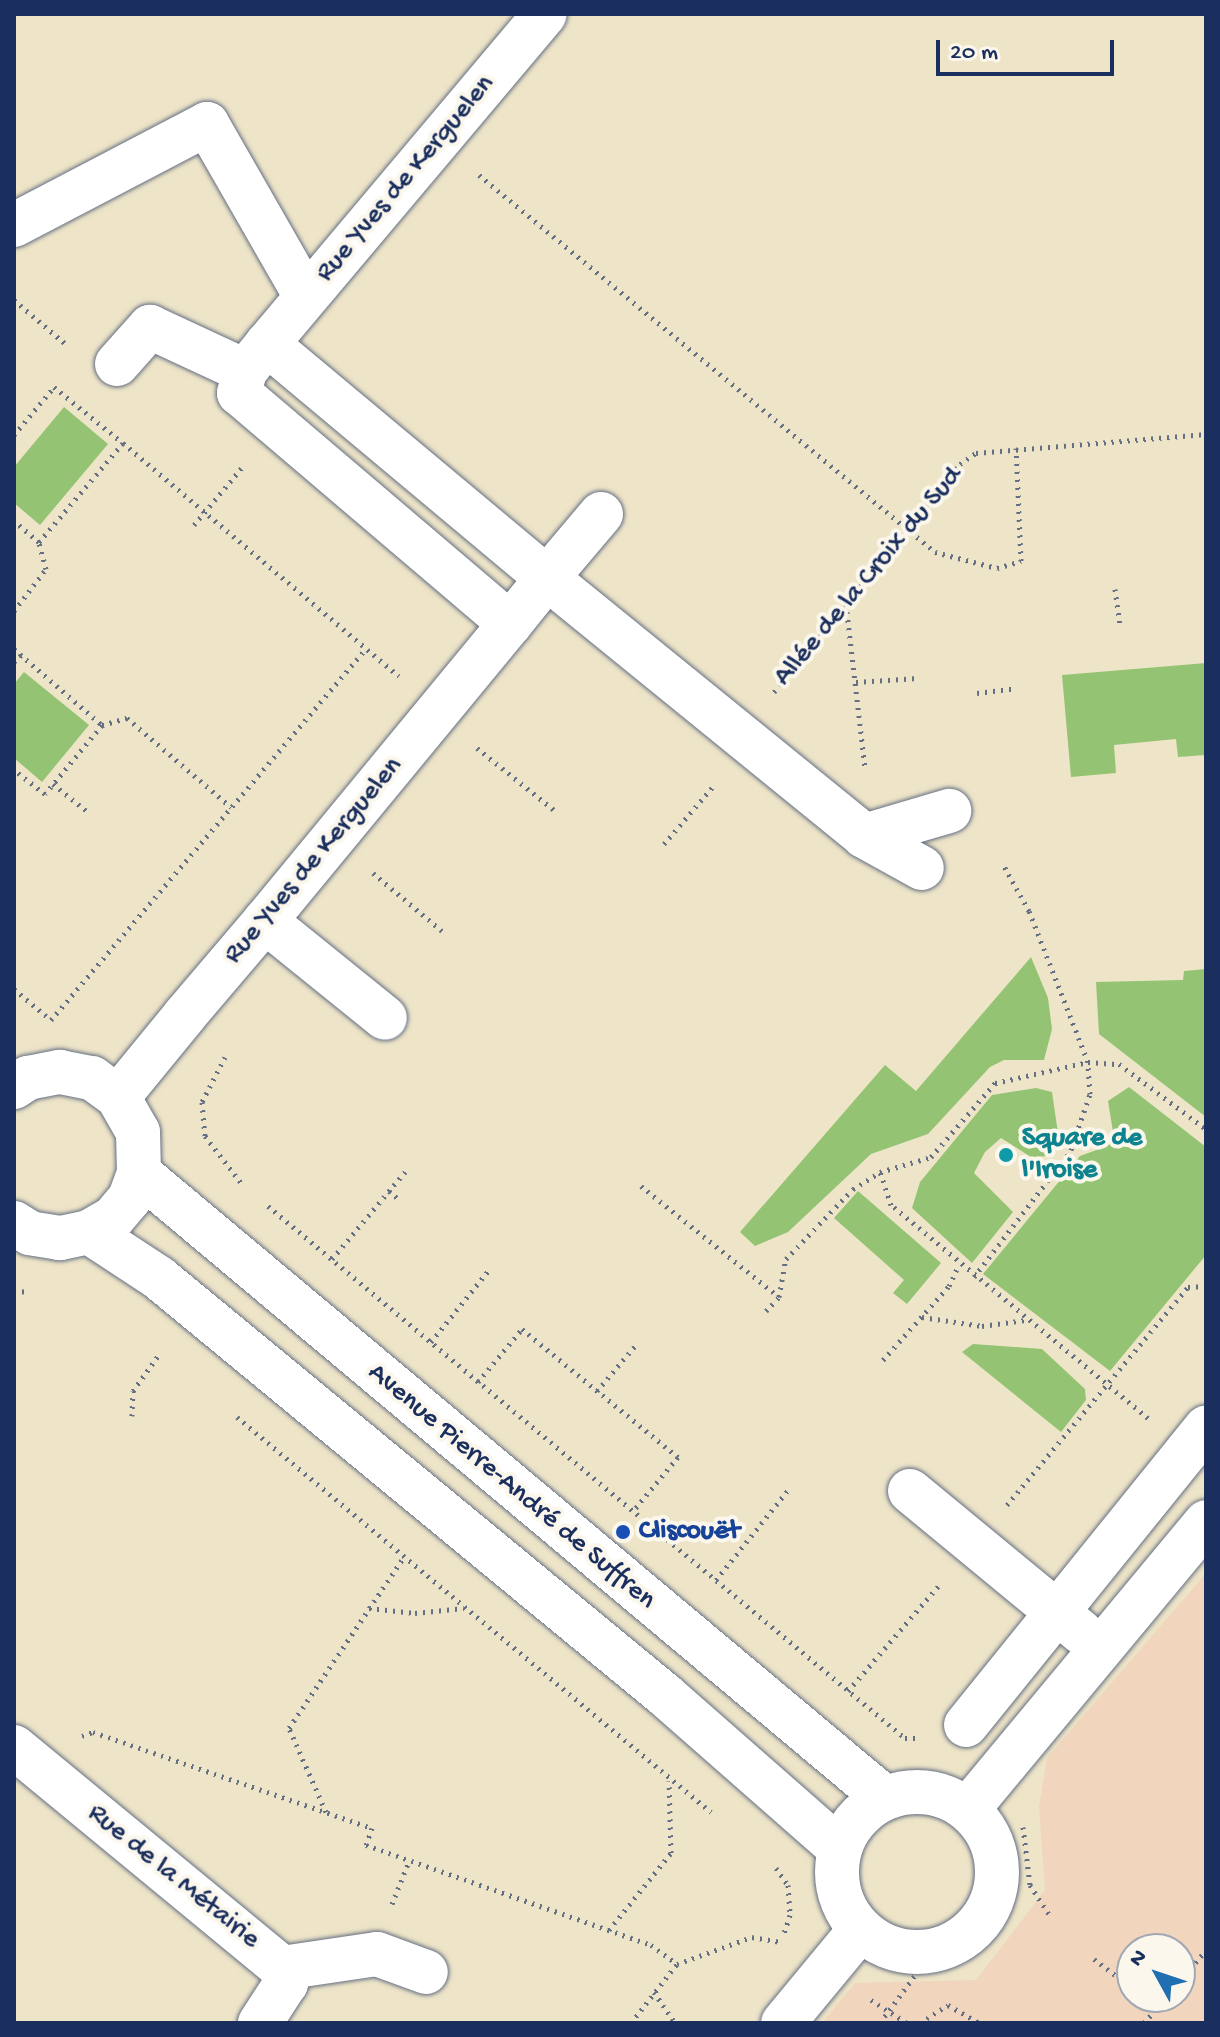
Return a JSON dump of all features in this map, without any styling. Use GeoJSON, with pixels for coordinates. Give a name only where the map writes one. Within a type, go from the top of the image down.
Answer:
{"type":"FeatureCollection","features":[{"type":"Feature","properties":{"kind":"street","name":"Rue Yves de Kerguelen"},"geometry":{"type":"LineString","coordinates":[[256,357],[545,14]]}},
{"type":"Feature","properties":{"kind":"street"},"geometry":{"type":"LineString","coordinates":[[14,225],[207,124],[306,297]]}},
{"type":"Feature","properties":{"kind":"street"},"geometry":{"type":"LineString","coordinates":[[117,364],[150,327],[256,357],[547,578],[864,836],[922,868]]}},
{"type":"Feature","properties":{"kind":"street"},"geometry":{"type":"LineString","coordinates":[[256,357],[239,393],[275,427],[510,624]]}},
{"type":"Feature","properties":{"kind":"street","name":"Rue Yves de Kerguelen"},"geometry":{"type":"LineString","coordinates":[[118,1097],[601,514]]}},
{"type":"Feature","properties":{"kind":"street"},"geometry":{"type":"LineString","coordinates":[[864,836],[949,811]]}},
{"type":"Feature","properties":{"kind":"street"},"geometry":{"type":"LineString","coordinates":[[265,921],[385,1018]]}},
{"type":"Feature","properties":{"kind":"street"},"geometry":{"type":"LineString","coordinates":[[14,1223],[30,1233],[60,1238],[89,1232],[113,1218],[130,1198],[139,1173],[138,1132],[118,1097],[92,1078],[60,1072],[19,1078]]}},
{"type":"Feature","properties":{"kind":"street","name":"Avenue Pierre-André de Suffren"},"geometry":{"type":"LineString","coordinates":[[139,1173],[885,1798]]}},
{"type":"Feature","properties":{"kind":"street"},"geometry":{"type":"LineString","coordinates":[[89,1232],[159,1278],[666,1696],[839,1848]]}},
{"type":"Feature","properties":{"kind":"street"},"geometry":{"type":"LineString","coordinates":[[949,1731],[1059,1613],[1206,1428]]}},
{"type":"Feature","properties":{"kind":"street"},"geometry":{"type":"LineString","coordinates":[[910,1491],[1101,1648]]}},
{"type":"Feature","properties":{"kind":"street"},"geometry":{"type":"LineString","coordinates":[[968,1809],[1206,1522]]}},
{"type":"Feature","properties":{"kind":"street","name":"Rue de la Métairie"},"geometry":{"type":"LineString","coordinates":[[14,1747],[282,1968],[286,1983],[260,2023]]}},
{"type":"Feature","properties":{"kind":"street"},"geometry":{"type":"LineString","coordinates":[[928,1792],[968,1809],[996,1853],[998,1879],[977,1927],[932,1952],[906,1953],[882,1946],[860,1930],[838,1893],[839,1848],[857,1818],[885,1798],[928,1792]]}},
{"type":"Feature","properties":{"kind":"street"},"geometry":{"type":"LineString","coordinates":[[783,2023],[860,1930]]}},
{"type":"Feature","properties":{"kind":"street"},"geometry":{"type":"LineString","coordinates":[[282,1968],[377,1954],[426,1972]]}},
{"type":"Feature","properties":{"kind":"path"},"geometry":{"type":"LineString","coordinates":[[438,142],[935,552],[997,568],[1021,561],[1016,448]]}},
{"type":"Feature","properties":{"kind":"path"},"geometry":{"type":"LineString","coordinates":[[14,300],[71,348]]}},
{"type":"Feature","properties":{"kind":"path"},"geometry":{"type":"LineString","coordinates":[[14,435],[54,387],[206,511],[440,710]]}},
{"type":"Feature","properties":{"kind":"path"},"geometry":{"type":"LineString","coordinates":[[194,525],[275,427]]}},
{"type":"Feature","properties":{"kind":"path","name":"Allée de la Croix du Sud"},"geometry":{"type":"LineString","coordinates":[[664,844],[725,771],[740,734],[960,464],[976,453],[1016,448],[1206,434]]}},
{"type":"Feature","properties":{"kind":"path"},"geometry":{"type":"LineString","coordinates":[[39,542],[123,443]]}},
{"type":"Feature","properties":{"kind":"path"},"geometry":{"type":"LineString","coordinates":[[14,521],[39,542],[46,569],[14,611]]}},
{"type":"Feature","properties":{"kind":"path"},"geometry":{"type":"LineString","coordinates":[[1115,589],[1120,623]]}},
{"type":"Feature","properties":{"kind":"path"},"geometry":{"type":"LineString","coordinates":[[846,603],[866,774]]}},
{"type":"Feature","properties":{"kind":"path"},"geometry":{"type":"LineString","coordinates":[[14,989],[51,1020],[366,648]]}},
{"type":"Feature","properties":{"kind":"path"},"geometry":{"type":"LineString","coordinates":[[14,649],[102,725]]}},
{"type":"Feature","properties":{"kind":"path"},"geometry":{"type":"LineString","coordinates":[[14,662],[21,655]]}},
{"type":"Feature","properties":{"kind":"path"},"geometry":{"type":"LineString","coordinates":[[856,682],[918,678]]}},
{"type":"Feature","properties":{"kind":"path"},"geometry":{"type":"LineString","coordinates":[[977,693],[1016,688]]}},
{"type":"Feature","properties":{"kind":"path"},"geometry":{"type":"LineString","coordinates":[[14,770],[45,794],[102,725],[127,718],[231,807]]}},
{"type":"Feature","properties":{"kind":"path"},"geometry":{"type":"LineString","coordinates":[[468,760],[486,737]]}},
{"type":"Feature","properties":{"kind":"path"},"geometry":{"type":"LineString","coordinates":[[477,748],[554,810]]}},
{"type":"Feature","properties":{"kind":"path"},"geometry":{"type":"LineString","coordinates":[[53,784],[88,812]]}},
{"type":"Feature","properties":{"kind":"path"},"geometry":{"type":"LineString","coordinates":[[332,840],[442,931]]}},
{"type":"Feature","properties":{"kind":"path"},"geometry":{"type":"LineString","coordinates":[[365,886],[384,863]]}},
{"type":"Feature","properties":{"kind":"path"},"geometry":{"type":"LineString","coordinates":[[974,1277],[1071,1150],[1090,1094],[1088,1062],[1029,911],[1003,864]]}},
{"type":"Feature","properties":{"kind":"path"},"geometry":{"type":"LineString","coordinates":[[230,1050],[202,1102],[205,1136],[250,1191]]}},
{"type":"Feature","properties":{"kind":"path"},"geometry":{"type":"LineString","coordinates":[[766,1311],[779,1297],[786,1259],[853,1189],[880,1172],[931,1157],[995,1083],[1088,1062],[1119,1064],[1206,1129]]}},
{"type":"Feature","properties":{"kind":"path"},"geometry":{"type":"LineString","coordinates":[[332,1259],[405,1172]]}},
{"type":"Feature","properties":{"kind":"path"},"geometry":{"type":"LineString","coordinates":[[880,1172],[891,1205],[959,1265],[1133,1406]]}},
{"type":"Feature","properties":{"kind":"path"},"geometry":{"type":"LineString","coordinates":[[641,1186],[779,1297]]}},
{"type":"Feature","properties":{"kind":"path"},"geometry":{"type":"LineString","coordinates":[[389,1191],[397,1198]]}},
{"type":"Feature","properties":{"kind":"path"},"geometry":{"type":"LineString","coordinates":[[262,1201],[905,1738],[949,1731]]}},
{"type":"Feature","properties":{"kind":"path"},"geometry":{"type":"LineString","coordinates":[[883,1360],[949,1286],[959,1265]]}},
{"type":"Feature","properties":{"kind":"path"},"geometry":{"type":"LineString","coordinates":[[431,1342],[488,1271]]}},
{"type":"Feature","properties":{"kind":"path"},"geometry":{"type":"LineString","coordinates":[[848,1691],[1110,1385],[1188,1287],[1206,1286]]}},
{"type":"Feature","properties":{"kind":"path"},"geometry":{"type":"LineString","coordinates":[[14,1292],[38,1290]]}},
{"type":"Feature","properties":{"kind":"path"},"geometry":{"type":"LineString","coordinates":[[922,1317],[982,1326],[1027,1320]]}},
{"type":"Feature","properties":{"kind":"path"},"geometry":{"type":"LineString","coordinates":[[478,1382],[522,1329],[678,1457],[633,1511]]}},
{"type":"Feature","properties":{"kind":"path"},"geometry":{"type":"LineString","coordinates":[[148,1343],[172,1363]]}},
{"type":"Feature","properties":{"kind":"path"},"geometry":{"type":"LineString","coordinates":[[597,1391],[635,1346]]}},
{"type":"Feature","properties":{"kind":"path"},"geometry":{"type":"LineString","coordinates":[[132,1416],[133,1391],[160,1353]]}},
{"type":"Feature","properties":{"kind":"path"},"geometry":{"type":"LineString","coordinates":[[233,1414],[669,1780],[715,1815]]}},
{"type":"Feature","properties":{"kind":"path"},"geometry":{"type":"LineString","coordinates":[[716,1580],[788,1490]]}},
{"type":"Feature","properties":{"kind":"path"},"geometry":{"type":"LineString","coordinates":[[326,1812],[289,1728],[404,1557]]}},
{"type":"Feature","properties":{"kind":"path"},"geometry":{"type":"LineString","coordinates":[[369,1608],[415,1613],[465,1608]]}},
{"type":"Feature","properties":{"kind":"path"},"geometry":{"type":"LineString","coordinates":[[78,1737],[93,1732],[372,1828],[366,1845],[651,1945],[677,1964]]}},
{"type":"Feature","properties":{"kind":"path"},"geometry":{"type":"LineString","coordinates":[[609,1930],[671,1853],[669,1780]]}},
{"type":"Feature","properties":{"kind":"path"},"geometry":{"type":"LineString","coordinates":[[771,1860],[788,1885],[790,1915],[781,1942]]}},
{"type":"Feature","properties":{"kind":"path"},"geometry":{"type":"LineString","coordinates":[[631,2023],[677,1964],[752,1937],[788,1946]]}},
{"type":"Feature","properties":{"kind":"path"},"geometry":{"type":"LineString","coordinates":[[880,2023],[932,1952]]}},
{"type":"Feature","properties":{"kind":"path"},"geometry":{"type":"LineString","coordinates":[[1094,1959],[1116,1976]]}},
{"type":"Feature","properties":{"kind":"path"},"geometry":{"type":"LineString","coordinates":[[654,1992],[675,2023]]}},
{"type":"Feature","properties":{"kind":"path"},"geometry":{"type":"LineString","coordinates":[[865,1995],[907,2023]]}},
{"type":"Feature","properties":{"kind":"path"},"geometry":{"type":"LineString","coordinates":[[920,2023],[948,2005],[979,2023]]}},
{"type":"Feature","properties":{"kind":"shaded area"},"geometry":{"type":"Polygon","coordinates":[[[1206,1573],[1206,2023],[822,2023],[855,1983],[976,1980],[1045,1890],[1039,1807],[1047,1758],[1206,1573]]]}},
{"type":"Feature","properties":{"kind":"green space"},"geometry":{"type":"Polygon","coordinates":[[[64,407],[108,444],[40,525],[14,503],[14,467],[64,407]]]}},
{"type":"Feature","properties":{"kind":"green space"},"geometry":{"type":"Polygon","coordinates":[[[1206,663],[1206,755],[1178,757],[1176,739],[1114,745],[1116,773],[1071,777],[1062,675],[1206,663]]]}},
{"type":"Feature","properties":{"kind":"green space"},"geometry":{"type":"Polygon","coordinates":[[[24,672],[89,725],[42,782],[14,758],[14,684],[24,672]]]}},
{"type":"Feature","properties":{"kind":"green space"},"geometry":{"type":"Polygon","coordinates":[[[1031,957],[1048,998],[1052,1029],[1044,1060],[1004,1060],[990,1067],[928,1134],[871,1154],[788,1232],[755,1246],[740,1232],[885,1065],[916,1091],[1031,957]]]}},
{"type":"Feature","properties":{"kind":"green space"},"geometry":{"type":"Polygon","coordinates":[[[1206,969],[1206,1117],[1099,1034],[1096,982],[1183,980],[1184,971],[1206,969]]]}},
{"type":"Feature","properties":{"kind":"green space"},"geometry":{"type":"Polygon","coordinates":[[[1129,1087],[1206,1147],[1206,1255],[1110,1371],[983,1274],[1080,1156],[1099,1149],[1113,1132],[1108,1101],[1129,1087]]]}},
{"type":"Feature","properties":{"kind":"green space"},"geometry":{"type":"Polygon","coordinates":[[[1036,1088],[1052,1092],[1060,1147],[1050,1156],[1031,1157],[1001,1138],[985,1152],[974,1173],[1013,1212],[972,1263],[912,1208],[920,1182],[992,1095],[1036,1088]]]}},
{"type":"Feature","properties":{"kind":"green space"},"geometry":{"type":"Polygon","coordinates":[[[858,1191],[941,1263],[907,1304],[893,1293],[904,1280],[834,1218],[858,1191]]]}},
{"type":"Feature","properties":{"kind":"green space"},"geometry":{"type":"Polygon","coordinates":[[[973,1344],[1042,1349],[1085,1389],[1086,1400],[1061,1432],[962,1352],[973,1344]]]}},
{"type":"Feature","properties":{"kind":"place","name":"Square de l'Iroise"},"geometry":{"type":"Point","coordinates":[1006,1155]}},
{"type":"Feature","properties":{"kind":"place","name":"Cliscouët"},"geometry":{"type":"Point","coordinates":[623,1532]}}]}
